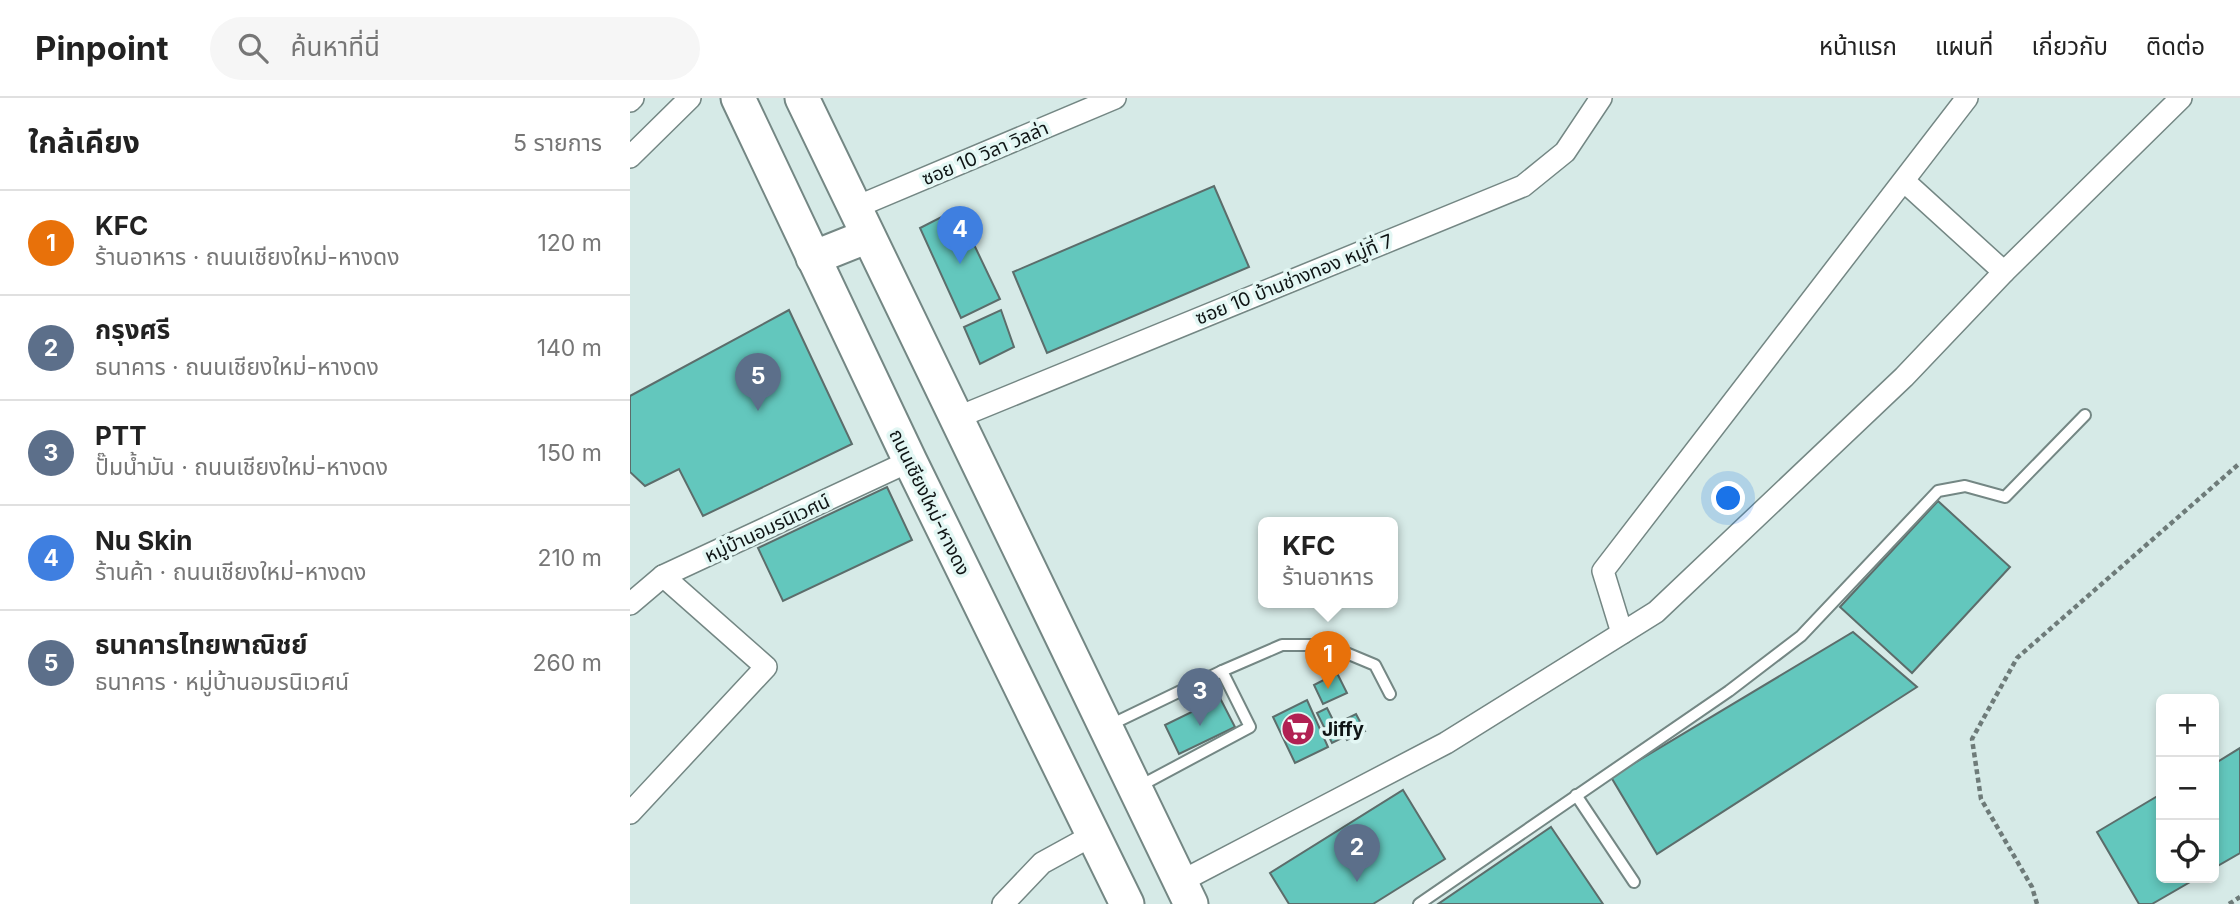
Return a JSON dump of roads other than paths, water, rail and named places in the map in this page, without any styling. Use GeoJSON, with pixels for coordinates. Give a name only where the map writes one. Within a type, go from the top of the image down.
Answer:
{"type":"FeatureCollection","features":[{"type":"Feature","properties":{"kind":"main road","name":"ถนนเชียงใหม่-หางดง"},"geometry":{"type":"LineString","coordinates":[[738,98],[910,461],[1127,904]]}},
{"type":"Feature","properties":{"kind":"main road"},"geometry":{"type":"LineString","coordinates":[[802,98],[1185,893]]}},
{"type":"Feature","properties":{"kind":"main road"},"geometry":{"type":"LineString","coordinates":[[813,258],[861,222]]}},
{"type":"Feature","properties":{"kind":"street"},"geometry":{"type":"LineString","coordinates":[[630,157],[690,98]]}},
{"type":"Feature","properties":{"kind":"street","name":"ซอย 10 วิลา วิลล่า"},"geometry":{"type":"LineString","coordinates":[[861,222],[1115,98]]}},
{"type":"Feature","properties":{"kind":"street","name":"ซอย 10 บ้านช่างทอง หมู่ที่ 7"},"geometry":{"type":"LineString","coordinates":[[956,418],[1522,186],[1565,152],[1601,98]]}},
{"type":"Feature","properties":{"kind":"street"},"geometry":{"type":"LineString","coordinates":[[1622,633],[1603,570],[1967,98]]}},
{"type":"Feature","properties":{"kind":"street"},"geometry":{"type":"LineString","coordinates":[[1185,893],[1447,743],[1666,603],[1904,377],[2004,272],[2181,98]]}},
{"type":"Feature","properties":{"kind":"street"},"geometry":{"type":"LineString","coordinates":[[1904,181],[2004,272]]}},
{"type":"Feature","properties":{"kind":"street","name":"หมู่บ้านอมรนิเวศน์"},"geometry":{"type":"LineString","coordinates":[[630,604],[663,576],[910,461]]}},
{"type":"Feature","properties":{"kind":"street"},"geometry":{"type":"LineString","coordinates":[[630,813],[766,667],[663,576]]}},
{"type":"Feature","properties":{"kind":"street"},"geometry":{"type":"LineString","coordinates":[[1003,904],[1042,863],[1093,835]]}},
{"type":"Feature","properties":{"kind":"lane"},"geometry":{"type":"LineString","coordinates":[[1419,904],[1729,691],[1801,636],[1934,494],[1947,488],[1965,486],[2004,497],[2085,415]]}},
{"type":"Feature","properties":{"kind":"lane"},"geometry":{"type":"LineString","coordinates":[[1105,728],[1282,645],[1327,645],[1375,665],[1390,694]]}},
{"type":"Feature","properties":{"kind":"lane"},"geometry":{"type":"LineString","coordinates":[[1135,789],[1250,727],[1222,671]]}},
{"type":"Feature","properties":{"kind":"lane"},"geometry":{"type":"LineString","coordinates":[[1576,795],[1634,882]]}},
{"type":"Feature","properties":{"kind":"place","name":"Nu Skin"},"geometry":{"type":"Point","coordinates":[960,264]}},
{"type":"Feature","properties":{"kind":"place","name":"ธนาคารไทยพาณิชย์"},"geometry":{"type":"Point","coordinates":[758,411]}},
{"type":"Feature","properties":{"kind":"place","name":"KFC"},"geometry":{"type":"Point","coordinates":[1328,689]}},
{"type":"Feature","properties":{"kind":"place","name":"PTT"},"geometry":{"type":"Point","coordinates":[1200,726]}},
{"type":"Feature","properties":{"kind":"place","name":"Jiffy"},"geometry":{"type":"Point","coordinates":[1298,729]}},
{"type":"Feature","properties":{"kind":"place","name":"กรุงศรี"},"geometry":{"type":"Point","coordinates":[1357,882]}}]}
